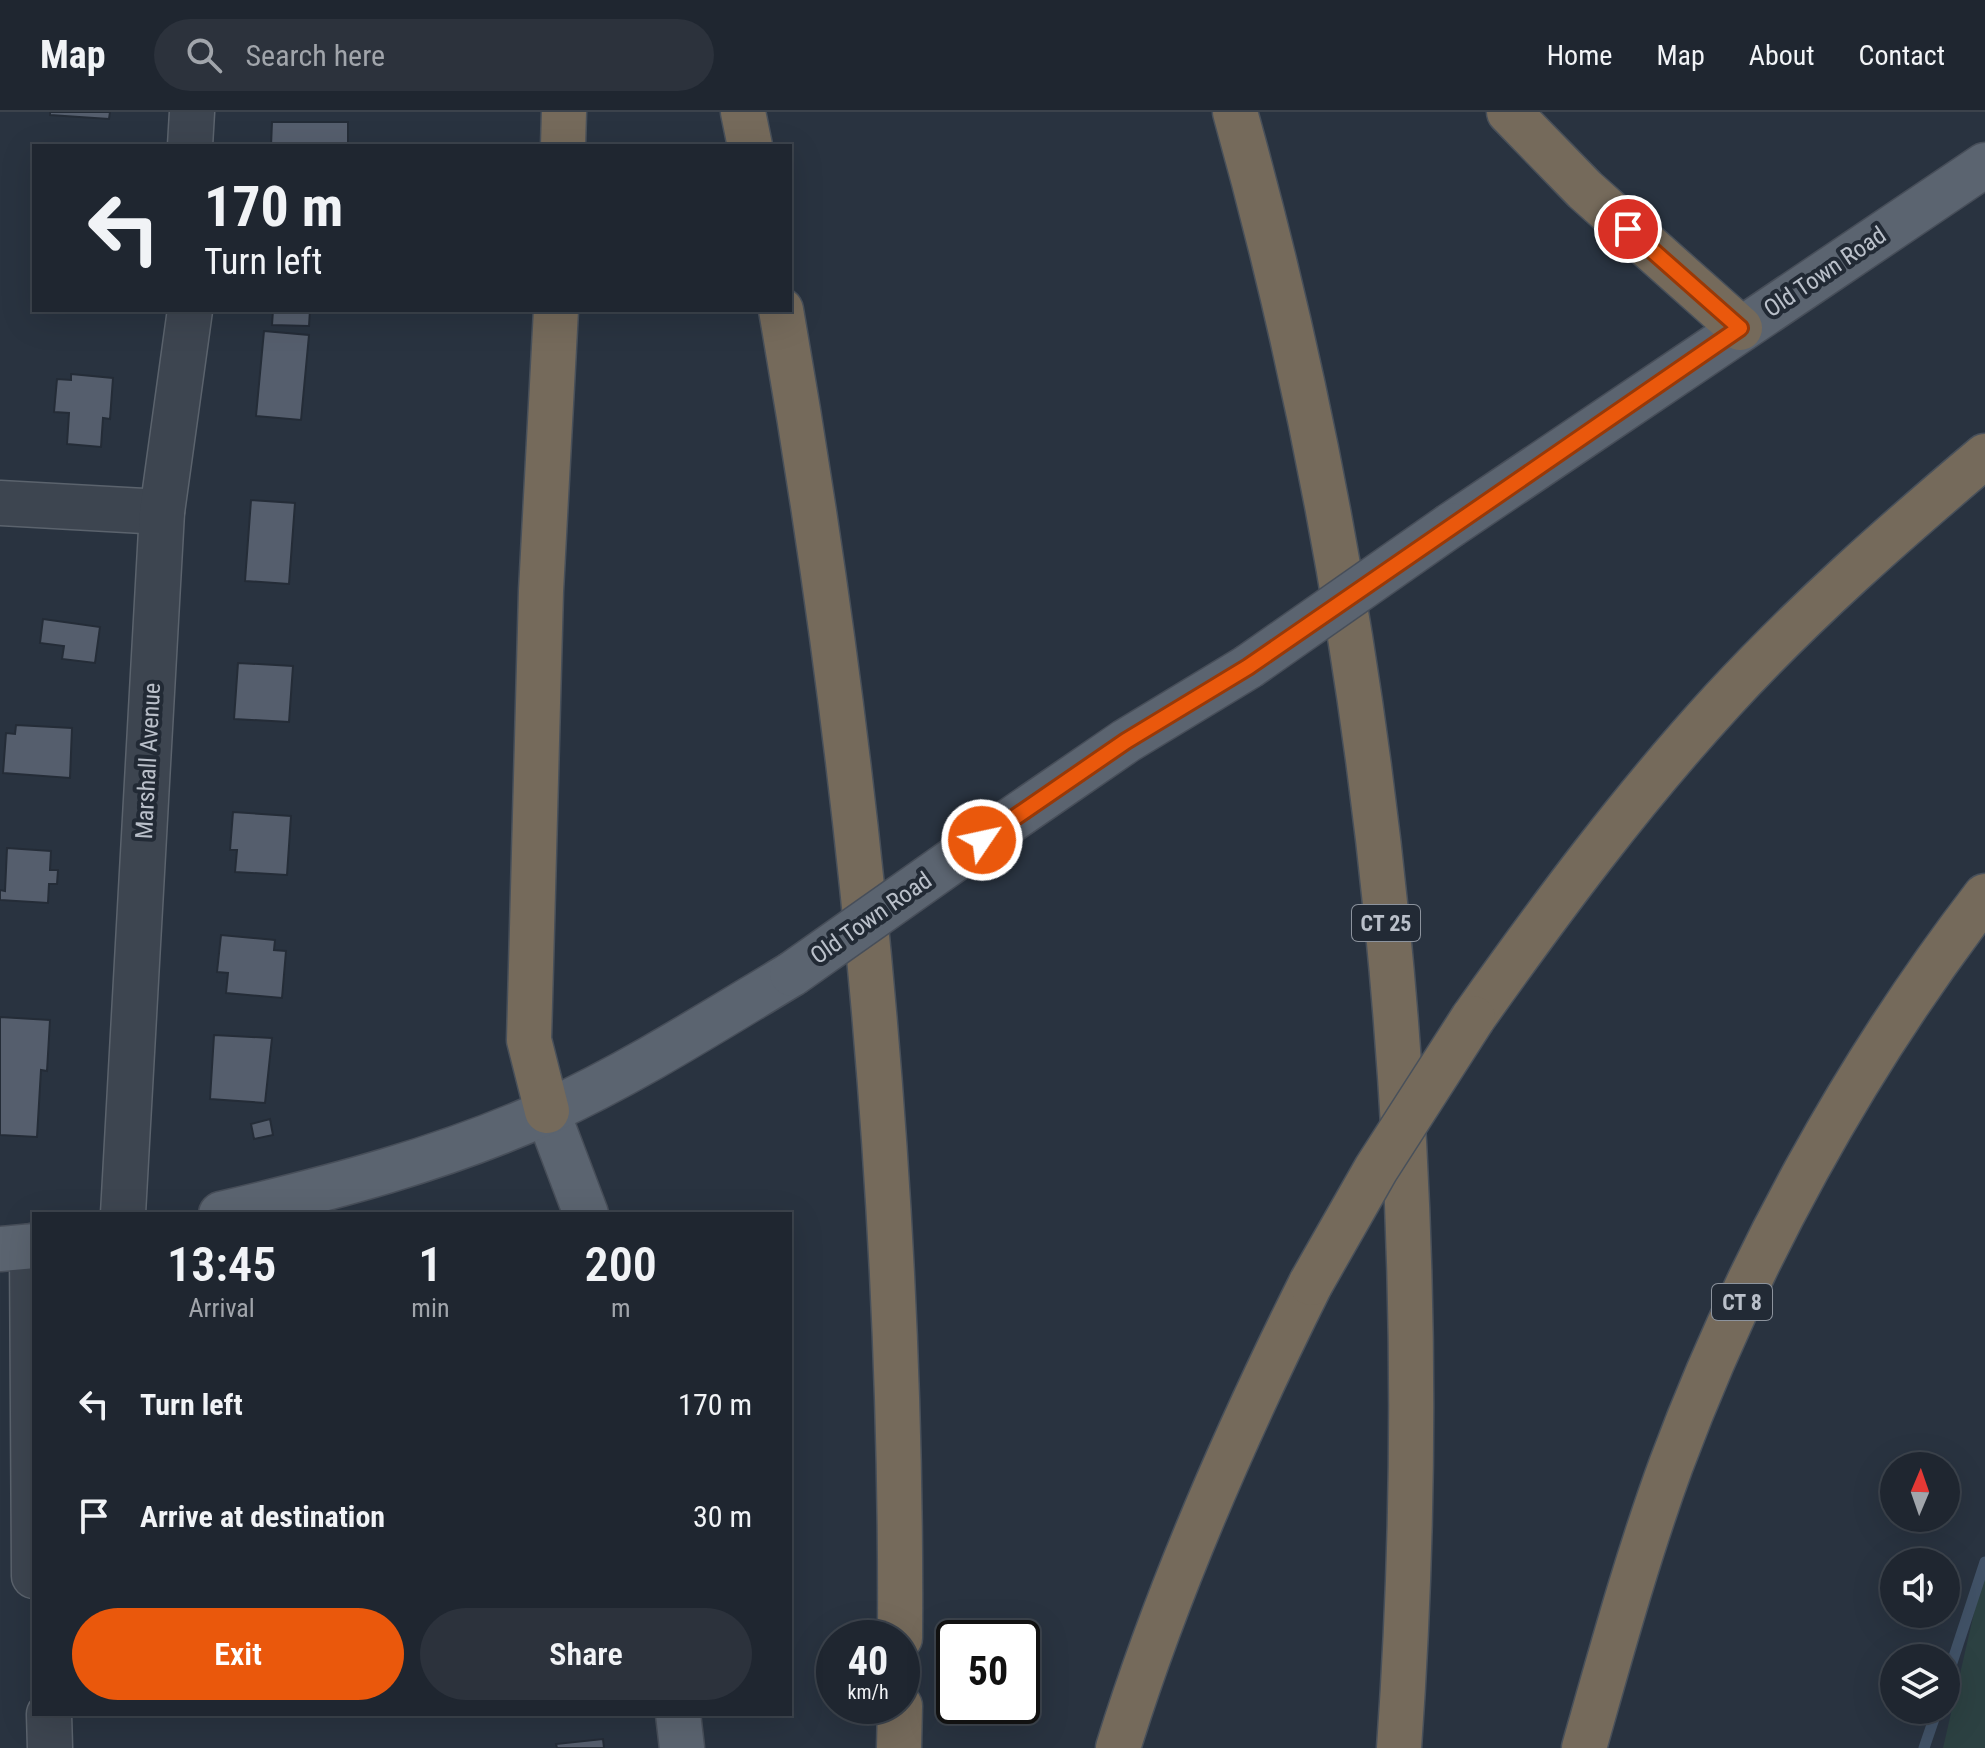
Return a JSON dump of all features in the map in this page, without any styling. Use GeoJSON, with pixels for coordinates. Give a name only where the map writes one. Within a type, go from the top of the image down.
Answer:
{"type":"FeatureCollection","features":[{"type":"Feature","properties":{"kind":"highway"},"geometry":{"type":"LineString","coordinates":[[563,144],[564,112]]}},
{"type":"Feature","properties":{"kind":"highway"},"geometry":{"type":"LineString","coordinates":[[743,112],[750,144]]}},
{"type":"Feature","properties":{"kind":"highway","name":"CT 25"},"geometry":{"type":"LineString","coordinates":[[1235,112],[1278,280],[1326,505],[1347,624],[1381,870],[1401,1109],[1410,1327],[1408,1586],[1399,1748]]}},
{"type":"Feature","properties":{"kind":"highway"},"geometry":{"type":"LineString","coordinates":[[1509,112],[1585,190],[1740,328]]}},
{"type":"Feature","properties":{"kind":"highway"},"geometry":{"type":"LineString","coordinates":[[547,1111],[529,1040],[540,607],[556,312]]}},
{"type":"Feature","properties":{"kind":"highway"},"geometry":{"type":"LineString","coordinates":[[781,312],[835,646],[875,1014],[896,1372],[900,1620]]}},
{"type":"Feature","properties":{"kind":"highway"},"geometry":{"type":"LineString","coordinates":[[1118,1748],[1176,1581],[1215,1487],[1311,1283],[1389,1147],[1473,1018],[1557,899],[1639,796],[1724,698],[1817,606],[1985,456]]}},
{"type":"Feature","properties":{"kind":"highway","name":"CT 8"},"geometry":{"type":"LineString","coordinates":[[1584,1748],[1630,1588],[1672,1465],[1720,1347],[1775,1232],[1837,1119],[1898,1018],[1985,896]]}},
{"type":"Feature","properties":{"kind":"highway"},"geometry":{"type":"LineString","coordinates":[[899,1748],[900,1724]]}},
{"type":"Feature","properties":{"kind":"main road","name":"Old Town Road"},"geometry":{"type":"LineString","coordinates":[[229,1212],[366,1177],[474,1142],[547,1111],[630,1069],[792,974],[1126,741],[1248,667],[1740,328],[1985,165]]}},
{"type":"Feature","properties":{"kind":"main road"},"geometry":{"type":"LineString","coordinates":[[547,1111],[585,1212]]}},
{"type":"Feature","properties":{"kind":"main road"},"geometry":{"type":"LineString","coordinates":[[678,1716],[682,1748]]}},
{"type":"Feature","properties":{"kind":"street"},"geometry":{"type":"LineString","coordinates":[[190,144],[192,112]]}},
{"type":"Feature","properties":{"kind":"street","name":"Marshall Avenue"},"geometry":{"type":"LineString","coordinates":[[123,1212],[162,512],[190,312]]}},
{"type":"Feature","properties":{"kind":"street"},"geometry":{"type":"LineString","coordinates":[[0,503],[162,512]]}},
{"type":"Feature","properties":{"kind":"street"},"geometry":{"type":"LineString","coordinates":[[22,1247],[32,1521]]}},
{"type":"Feature","properties":{"kind":"street"},"geometry":{"type":"LineString","coordinates":[[49,1716],[50,1748]]}},
{"type":"Feature","properties":{"kind":"green space"},"geometry":{"type":"Polygon","coordinates":[[[1985,1567],[1985,1748],[1943,1748],[1949,1724],[1960,1724],[1960,1674],[1985,1567]]]}},
{"type":"Feature","properties":{"kind":"building"},"geometry":{"type":"Polygon","coordinates":[[[50,112],[110,112],[109,119],[50,115],[50,112]]]}},
{"type":"Feature","properties":{"kind":"building"},"geometry":{"type":"Polygon","coordinates":[[[272,122],[348,122],[348,144],[271,144],[272,122]]]}},
{"type":"Feature","properties":{"kind":"building"},"geometry":{"type":"Polygon","coordinates":[[[273,312],[310,312],[309,326],[272,325],[273,312]]]}},
{"type":"Feature","properties":{"kind":"building"},"geometry":{"type":"Polygon","coordinates":[[[264,331],[309,335],[301,420],[256,416],[264,331]]]}},
{"type":"Feature","properties":{"kind":"building"},"geometry":{"type":"Polygon","coordinates":[[[71,374],[113,378],[110,419],[103,418],[101,447],[67,444],[69,413],[54,412],[57,379],[71,380],[71,374]]]}},
{"type":"Feature","properties":{"kind":"building"},"geometry":{"type":"Polygon","coordinates":[[[251,500],[295,503],[289,584],[245,581],[251,500]]]}},
{"type":"Feature","properties":{"kind":"building"},"geometry":{"type":"Polygon","coordinates":[[[43,619],[100,627],[95,663],[62,659],[64,646],[40,643],[43,619]]]}},
{"type":"Feature","properties":{"kind":"building"},"geometry":{"type":"Polygon","coordinates":[[[238,663],[293,666],[289,722],[234,719],[238,663]]]}},
{"type":"Feature","properties":{"kind":"building"},"geometry":{"type":"Polygon","coordinates":[[[16,725],[72,728],[70,778],[3,773],[6,733],[15,734],[16,725]]]}},
{"type":"Feature","properties":{"kind":"building"},"geometry":{"type":"Polygon","coordinates":[[[233,812],[291,816],[287,875],[235,872],[237,850],[230,850],[233,812]]]}},
{"type":"Feature","properties":{"kind":"building"},"geometry":{"type":"Polygon","coordinates":[[[7,848],[51,851],[50,870],[58,870],[57,884],[49,884],[48,903],[0,900],[0,890],[5,891],[7,848]]]}},
{"type":"Feature","properties":{"kind":"building"},"geometry":{"type":"Polygon","coordinates":[[[221,935],[275,940],[274,950],[286,951],[282,998],[226,993],[228,973],[217,972],[221,935]]]}},
{"type":"Feature","properties":{"kind":"building"},"geometry":{"type":"Polygon","coordinates":[[[0,1017],[50,1020],[47,1071],[41,1070],[37,1137],[0,1135],[0,1017]]]}},
{"type":"Feature","properties":{"kind":"building"},"geometry":{"type":"Polygon","coordinates":[[[214,1035],[272,1038],[265,1103],[210,1099],[214,1035]]]}},
{"type":"Feature","properties":{"kind":"building"},"geometry":{"type":"Polygon","coordinates":[[[270,1119],[273,1135],[254,1139],[251,1124],[270,1119]]]}},
{"type":"Feature","properties":{"kind":"building"},"geometry":{"type":"Polygon","coordinates":[[[603,1739],[604,1748],[557,1748],[556,1744],[603,1739]]]}},
{"type":"Feature","properties":{"kind":"waterway"},"geometry":{"type":"LineString","coordinates":[[1958,1644],[1985,1562]]}},
{"type":"Feature","properties":{"kind":"waterway"},"geometry":{"type":"LineString","coordinates":[[1924,1748],[1932,1724]]}},
{"type":"Feature","properties":{"kind":"route"},"geometry":{"type":"LineString","coordinates":[[982,840],[1126,741],[1248,667],[1740,328],[1628,229]]}}]}
